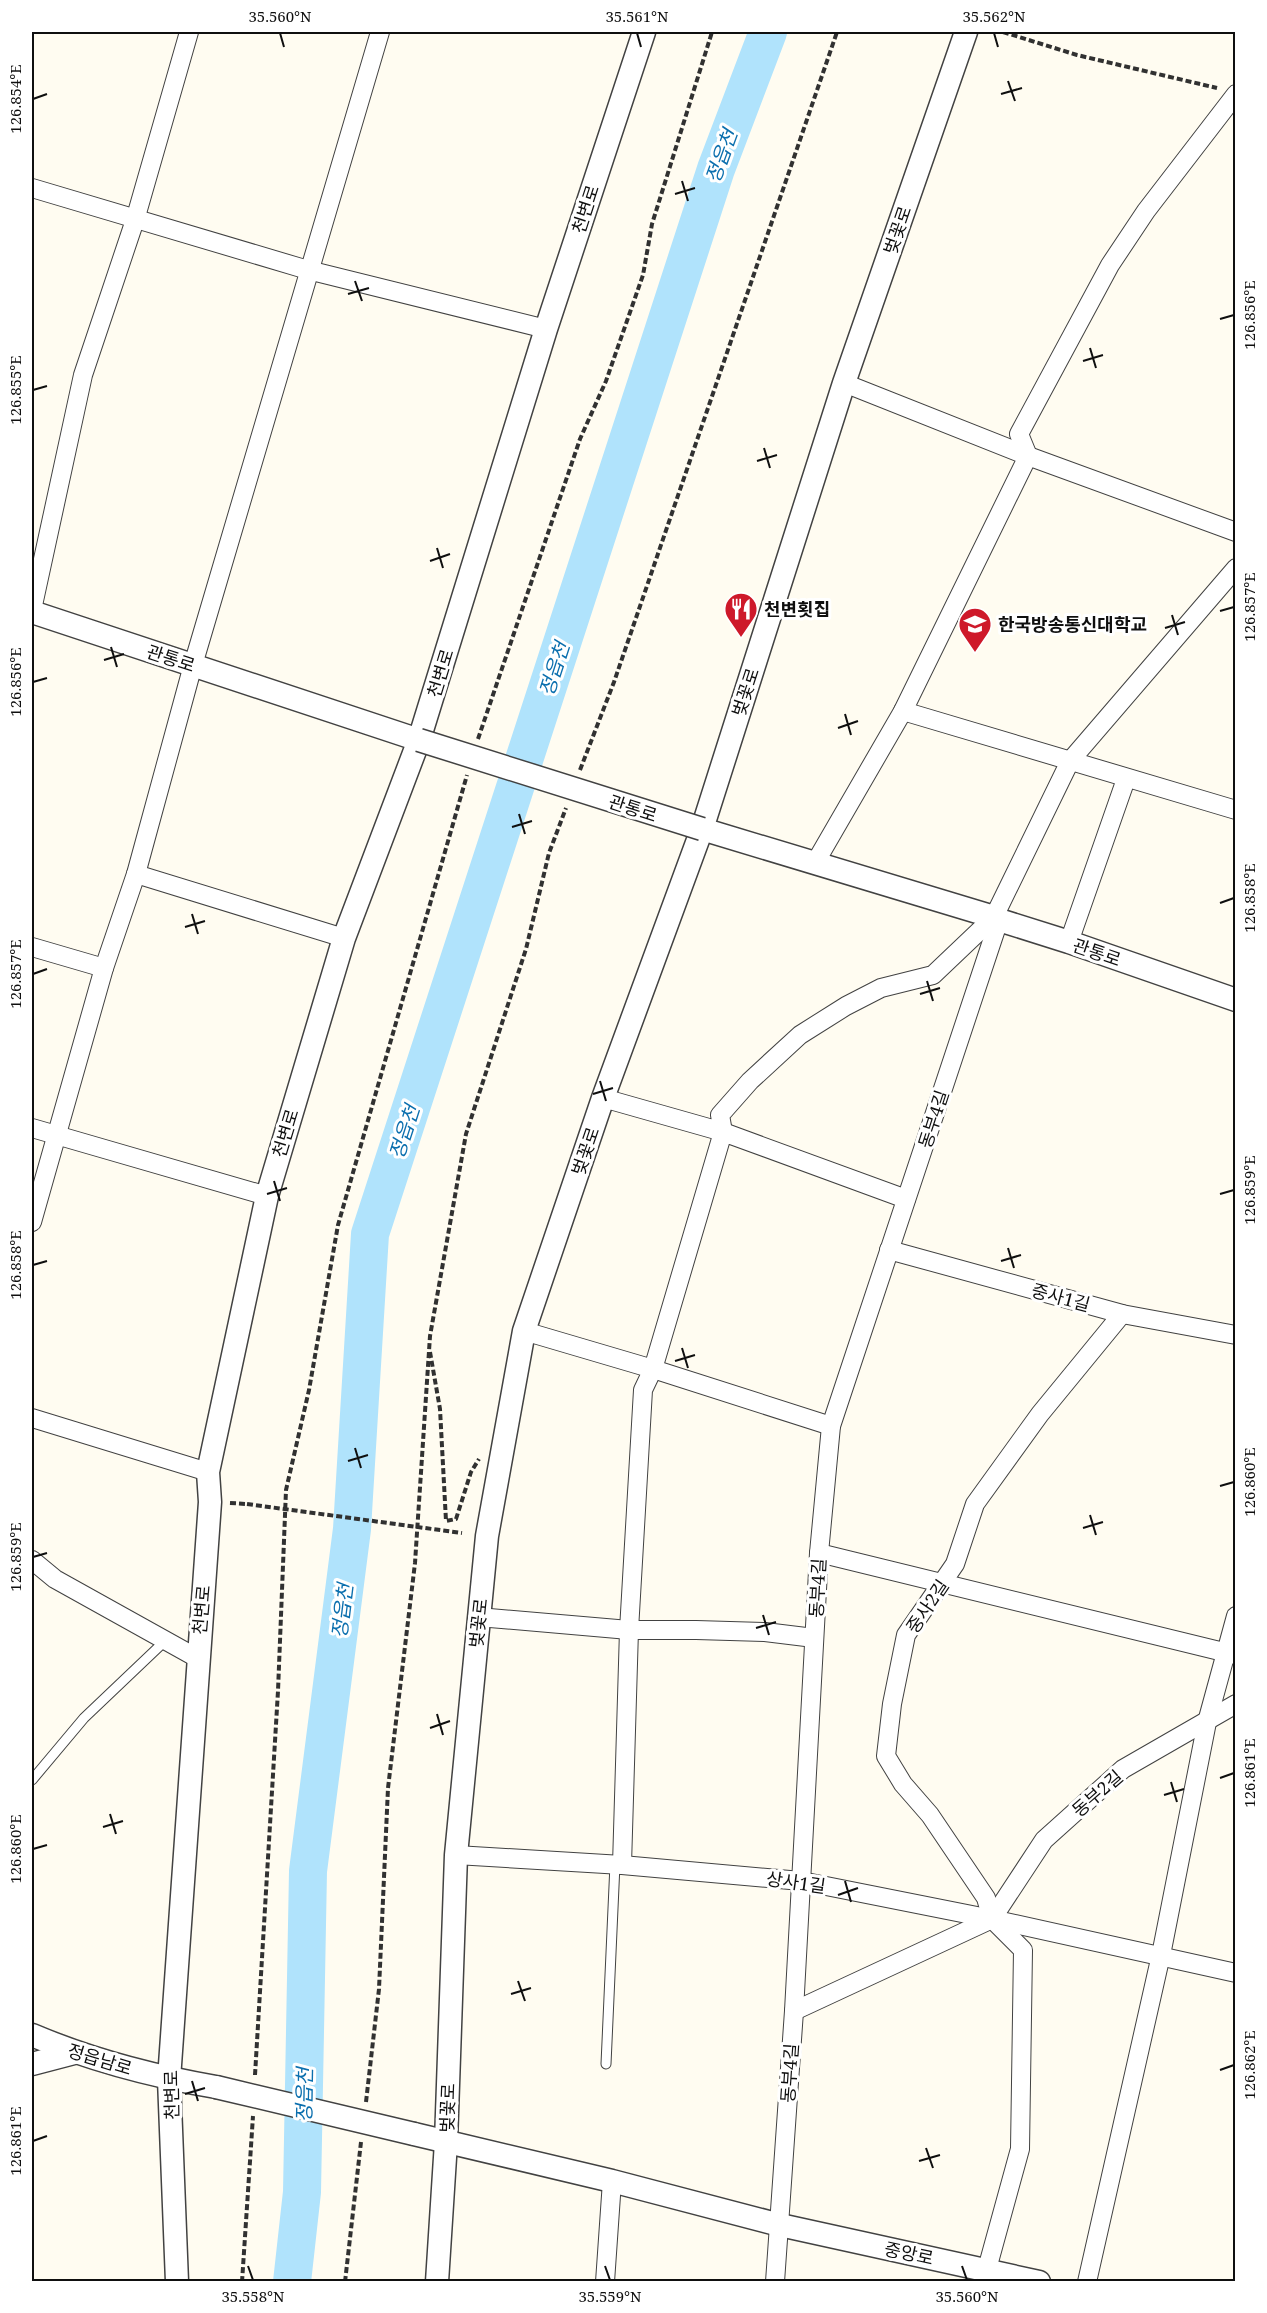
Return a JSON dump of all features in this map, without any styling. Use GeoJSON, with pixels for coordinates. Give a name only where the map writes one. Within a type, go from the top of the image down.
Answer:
{"type":"FeatureCollection","features":[{"type":"Feature","properties":{"kind":"street"},"geometry":{"type":"LineString","coordinates":[[32,611],[83,375],[135,220],[189,32]]}},
{"type":"Feature","properties":{"kind":"street"},"geometry":{"type":"LineString","coordinates":[[32,1222],[104,968],[135,874],[308,270],[380,32]]}},
{"type":"Feature","properties":{"kind":"street","name":"천변로"},"geometry":{"type":"LineString","coordinates":[[177,2282],[169,2079],[210,1502],[208,1472],[267,1196],[344,938],[419,740],[546,329],[644,32]]}},
{"type":"Feature","properties":{"kind":"street","name":"벚꽃로"},"geometry":{"type":"LineString","coordinates":[[437,2282],[446,2142],[456,1855],[486,1536],[524,1331],[603,1098],[702,829],[844,383],[966,32]]}},
{"type":"Feature","properties":{"kind":"street"},"geometry":{"type":"LineString","coordinates":[[816,863],[903,711],[1028,456],[1019,434],[1110,265],[1230,92]]}},
{"type":"Feature","properties":{"kind":"street"},"geometry":{"type":"LineString","coordinates":[[32,188],[308,270],[546,329]]}},
{"type":"Feature","properties":{"kind":"street"},"geometry":{"type":"LineString","coordinates":[[844,383],[1028,456],[1236,532]]}},
{"type":"Feature","properties":{"kind":"street"},"geometry":{"type":"LineString","coordinates":[[619,1864],[642,1390],[653,1369],[723,1132],[720,1115],[750,1081],[800,1035],[846,1006],[881,988],[933,975],[997,918],[1070,761],[1236,568]]}},
{"type":"Feature","properties":{"kind":"street","name":"관통로"},"geometry":{"type":"LineString","coordinates":[[32,611],[419,740],[997,918],[1236,1000]]}},
{"type":"Feature","properties":{"kind":"street"},"geometry":{"type":"LineString","coordinates":[[903,711],[1236,810]]}},
{"type":"Feature","properties":{"kind":"street"},"geometry":{"type":"LineString","coordinates":[[1069,942],[1126,779]]}},
{"type":"Feature","properties":{"kind":"street"},"geometry":{"type":"LineString","coordinates":[[135,874],[344,938]]}},
{"type":"Feature","properties":{"kind":"street","name":"동부4길"},"geometry":{"type":"LineString","coordinates":[[776,2282],[794,2011],[819,1553],[831,1426],[997,918]]}},
{"type":"Feature","properties":{"kind":"street"},"geometry":{"type":"LineString","coordinates":[[32,947],[104,968]]}},
{"type":"Feature","properties":{"kind":"street"},"geometry":{"type":"LineString","coordinates":[[603,1098],[723,1132],[906,1199]]}},
{"type":"Feature","properties":{"kind":"street"},"geometry":{"type":"LineString","coordinates":[[32,1128],[267,1196]]}},
{"type":"Feature","properties":{"kind":"street","name":"중사1길"},"geometry":{"type":"LineString","coordinates":[[889,1250],[1122,1314],[1236,1335]]}},
{"type":"Feature","properties":{"kind":"street","name":"중사2길"},"geometry":{"type":"LineString","coordinates":[[992,1918],[986,1898],[930,1815],[903,1784],[886,1756],[892,1704],[906,1635],[955,1564],[975,1504],[1040,1414],[1122,1314]]}},
{"type":"Feature","properties":{"kind":"street"},"geometry":{"type":"LineString","coordinates":[[524,1331],[653,1369],[831,1426]]}},
{"type":"Feature","properties":{"kind":"street"},"geometry":{"type":"LineString","coordinates":[[32,1418],[208,1472]]}},
{"type":"Feature","properties":{"kind":"street"},"geometry":{"type":"LineString","coordinates":[[819,1553],[942,1581],[1230,1654]]}},
{"type":"Feature","properties":{"kind":"street"},"geometry":{"type":"LineString","coordinates":[[32,1560],[55,1579],[198,1658]]}},
{"type":"Feature","properties":{"kind":"street"},"geometry":{"type":"LineString","coordinates":[[1087,2282],[1161,1955],[1207,1722],[1230,1654],[1236,1616]]}},
{"type":"Feature","properties":{"kind":"street"},"geometry":{"type":"LineString","coordinates":[[478,1617],[629,1630],[765,1632],[814,1638]]}},
{"type":"Feature","properties":{"kind":"street","name":"동부2길"},"geometry":{"type":"LineString","coordinates":[[992,1918],[1044,1840],[1123,1769],[1236,1704]]}},
{"type":"Feature","properties":{"kind":"street","name":"상사1길"},"geometry":{"type":"LineString","coordinates":[[456,1855],[619,1864],[801,1881],[992,1918],[1236,1973]]}},
{"type":"Feature","properties":{"kind":"street"},"geometry":{"type":"LineString","coordinates":[[794,2011],[992,1918],[1023,1950],[1020,2149],[987,2270]]}},
{"type":"Feature","properties":{"kind":"street","name":"정읍남로"},"geometry":{"type":"LineString","coordinates":[[32,2035],[74,2053],[169,2079],[216,2087],[446,2142]]}},
{"type":"Feature","properties":{"kind":"street"},"geometry":{"type":"LineString","coordinates":[[32,2064],[74,2053]]}},
{"type":"Feature","properties":{"kind":"street","name":"중앙로"},"geometry":{"type":"LineString","coordinates":[[446,2142],[612,2181],[780,2225],[1039,2282]]}},
{"type":"Feature","properties":{"kind":"street"},"geometry":{"type":"LineString","coordinates":[[605,2282],[612,2181]]}},
{"type":"Feature","properties":{"kind":"lane"},"geometry":{"type":"LineString","coordinates":[[32,1780],[84,1718],[166,1640]]}},
{"type":"Feature","properties":{"kind":"lane"},"geometry":{"type":"LineString","coordinates":[[606,2064],[619,1864]]}},
{"type":"Feature","properties":{"kind":"path"},"geometry":{"type":"LineString","coordinates":[[476,744],[580,439],[606,381],[643,275],[652,224],[712,32]]}},
{"type":"Feature","properties":{"kind":"path"},"geometry":{"type":"LineString","coordinates":[[578,778],[614,682],[837,32]]}},
{"type":"Feature","properties":{"kind":"path"},"geometry":{"type":"LineString","coordinates":[[1003,32],[1077,55],[1230,92]]}},
{"type":"Feature","properties":{"kind":"path"},"geometry":{"type":"LineString","coordinates":[[255,2079],[277,1703],[286,1490],[309,1389],[338,1225],[470,766]]}},
{"type":"Feature","properties":{"kind":"path"},"geometry":{"type":"LineString","coordinates":[[365,2106],[379,1989],[388,1788],[415,1563],[429,1346],[466,1134],[526,949],[549,853],[569,800]]}},
{"type":"Feature","properties":{"kind":"path"},"geometry":{"type":"LineString","coordinates":[[429,1346],[440,1409],[446,1521],[456,1519],[471,1472],[485,1447],[505,1442]]}},
{"type":"Feature","properties":{"kind":"path"},"geometry":{"type":"LineString","coordinates":[[247,1504],[462,1533]]}},
{"type":"Feature","properties":{"kind":"path"},"geometry":{"type":"LineString","coordinates":[[242,2282],[253,2112]]}},
{"type":"Feature","properties":{"kind":"path"},"geometry":{"type":"LineString","coordinates":[[345,2282],[361,2141]]}},
{"type":"Feature","properties":{"kind":"waterway","name":"정읍천"},"geometry":{"type":"LineString","coordinates":[[292,2282],[302,2192],[308,1871],[352,1529],[370,1234],[716,169],[768,32]]}},
{"type":"Feature","properties":{"kind":"place","name":"천변횟집"},"geometry":{"type":"Point","coordinates":[741,638]}},
{"type":"Feature","properties":{"kind":"place","name":"한국방송통신대학교"},"geometry":{"type":"Point","coordinates":[975,653]}}]}
